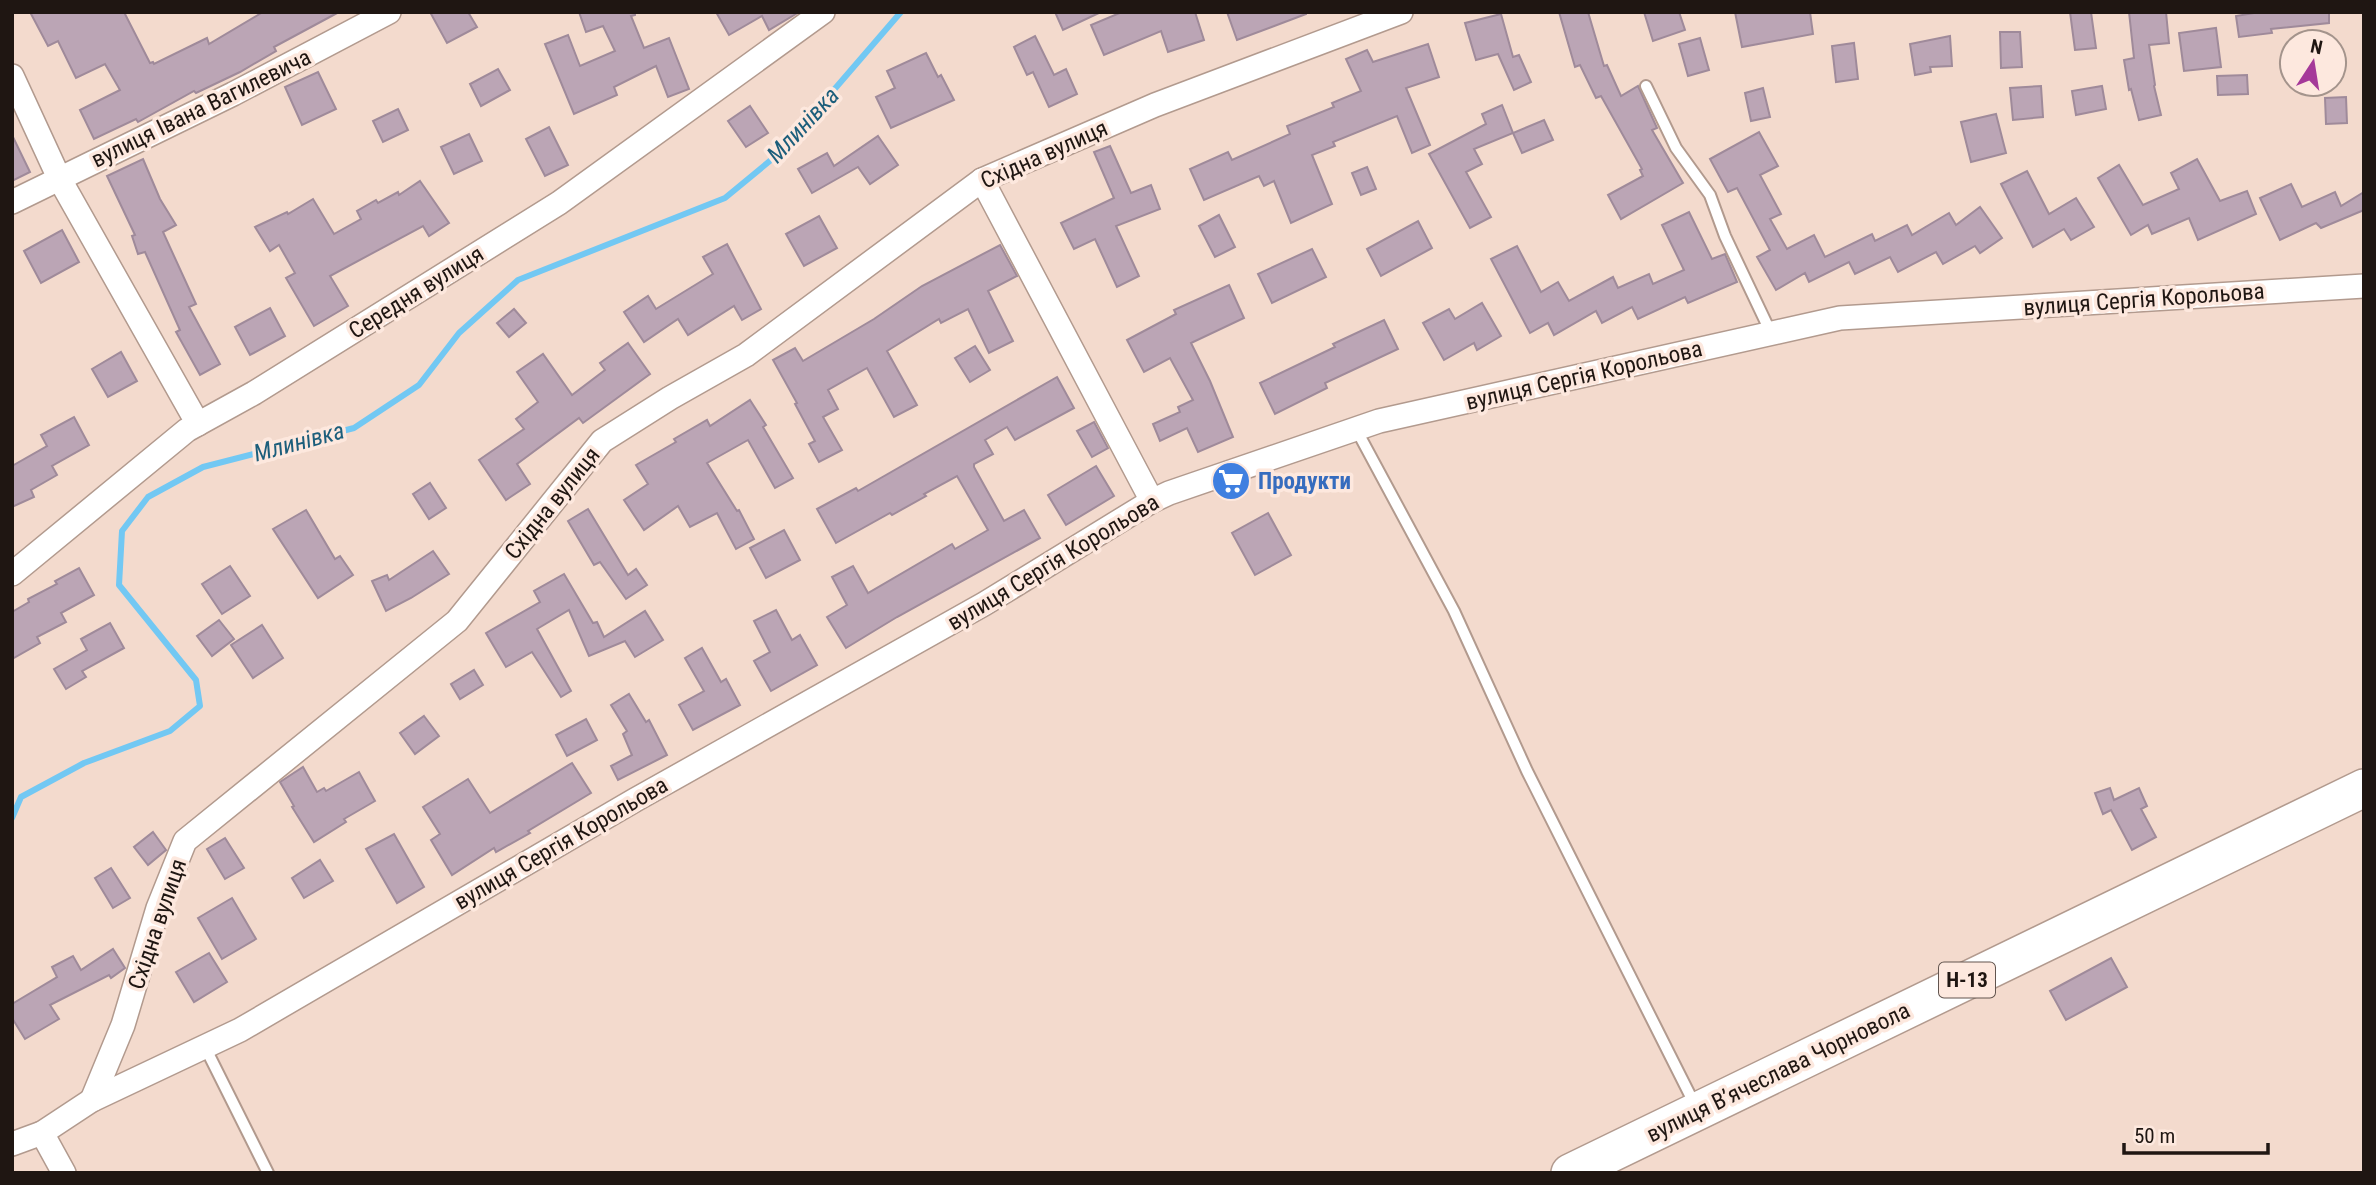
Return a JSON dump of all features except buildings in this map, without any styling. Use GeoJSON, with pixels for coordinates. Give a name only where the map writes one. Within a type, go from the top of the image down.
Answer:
{"type":"FeatureCollection","features":[{"type":"Feature","properties":{"kind":"main road","name":"вулиця Вʼячеслава Чорновола"},"geometry":{"type":"LineString","coordinates":[[1570,1173],[2364,788]]}},
{"type":"Feature","properties":{"kind":"street","name":"вулиця Івана Вагилевича"},"geometry":{"type":"LineString","coordinates":[[12,202],[233,94],[389,12]]}},
{"type":"Feature","properties":{"kind":"street","name":"Середня вулиця"},"geometry":{"type":"LineString","coordinates":[[12,574],[187,430],[254,393],[559,202],[822,12]]}},
{"type":"Feature","properties":{"kind":"street","name":"Східна вулиця"},"geometry":{"type":"LineString","coordinates":[[92,1100],[123,1025],[158,908],[186,841],[457,621],[602,441],[746,355],[982,180],[1155,105],[1401,12]]}},
{"type":"Feature","properties":{"kind":"street"},"geometry":{"type":"LineString","coordinates":[[12,76],[59,178],[198,424]]}},
{"type":"Feature","properties":{"kind":"street"},"geometry":{"type":"LineString","coordinates":[[982,180],[1152,501]]}},
{"type":"Feature","properties":{"kind":"street","name":"вулиця Сергія Корольова"},"geometry":{"type":"LineString","coordinates":[[92,1100],[240,1030],[635,800],[984,604],[1152,501],[1379,421],[1840,318],[2364,286]]}},
{"type":"Feature","properties":{"kind":"street"},"geometry":{"type":"LineString","coordinates":[[12,1144],[42,1133],[92,1100]]}},
{"type":"Feature","properties":{"kind":"street"},"geometry":{"type":"LineString","coordinates":[[42,1133],[64,1173]]}},
{"type":"Feature","properties":{"kind":"lane"},"geometry":{"type":"LineString","coordinates":[[1646,86],[1676,148],[1710,195],[1725,236],[1771,333]]}},
{"type":"Feature","properties":{"kind":"lane"},"geometry":{"type":"LineString","coordinates":[[1356,429],[1454,611],[1527,771],[1698,1111]]}},
{"type":"Feature","properties":{"kind":"lane"},"geometry":{"type":"LineString","coordinates":[[205,1046],[268,1173]]}},
{"type":"Feature","properties":{"kind":"waterway","name":"Млинівка"},"geometry":{"type":"LineString","coordinates":[[12,818],[21,797],[84,763],[170,731],[200,706],[196,680],[119,585],[122,531],[148,497],[203,467],[354,428],[419,385],[459,333],[518,280],[725,198],[794,141],[820,106],[901,12]]}},
{"type":"Feature","properties":{"kind":"place","name":"Продукти"},"geometry":{"type":"Point","coordinates":[1231,481]}}]}
